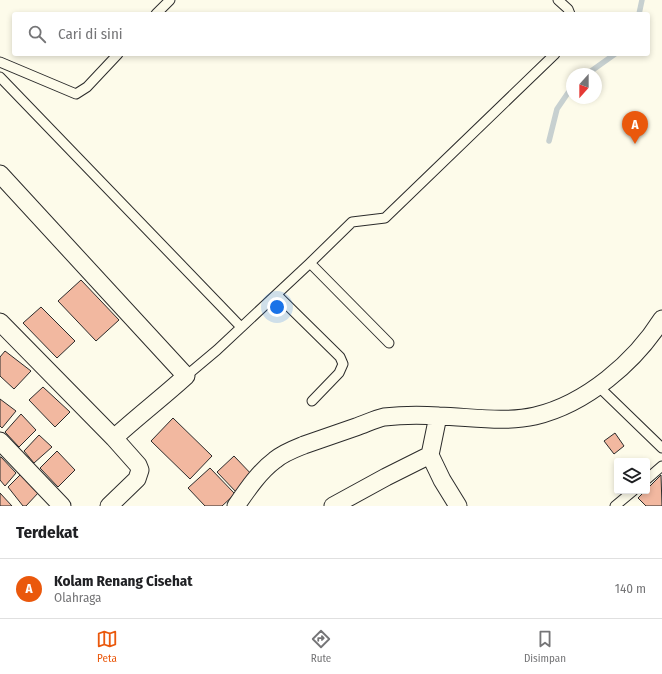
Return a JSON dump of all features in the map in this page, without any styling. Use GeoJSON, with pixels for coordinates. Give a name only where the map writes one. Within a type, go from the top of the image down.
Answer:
{"type":"FeatureCollection","features":[{"type":"Feature","properties":{"kind":"street"},"geometry":{"type":"LineString","coordinates":[[0,174],[186,376],[114,438]]}},
{"type":"Feature","properties":{"kind":"street"},"geometry":{"type":"LineString","coordinates":[[236,506],[247,489],[274,460],[289,451],[382,418],[401,416],[438,416],[515,419],[535,416],[571,403],[598,386],[628,361],[645,343],[662,319]]}},
{"type":"Feature","properties":{"kind":"street"},"geometry":{"type":"LineString","coordinates":[[3,331],[114,438],[138,465],[140,470],[137,479],[109,506]]}},
{"type":"Feature","properties":{"kind":"street"},"geometry":{"type":"LineString","coordinates":[[438,416],[430,455],[442,480],[458,506]]}},
{"type":"Feature","properties":{"kind":"street"},"geometry":{"type":"LineString","coordinates":[[0,441],[53,503]]}},
{"type":"Feature","properties":{"kind":"street"},"geometry":{"type":"LineString","coordinates":[[333,506],[430,455]]}},
{"type":"Feature","properties":{"kind":"lane"},"geometry":{"type":"LineString","coordinates":[[158,12],[170,0]]}},
{"type":"Feature","properties":{"kind":"lane"},"geometry":{"type":"LineString","coordinates":[[558,0],[569,12]]}},
{"type":"Feature","properties":{"kind":"lane"},"geometry":{"type":"LineString","coordinates":[[0,62],[76,94],[87,87],[116,56]]}},
{"type":"Feature","properties":{"kind":"lane"},"geometry":{"type":"LineString","coordinates":[[186,376],[277,295],[352,222],[385,218],[553,56]]}},
{"type":"Feature","properties":{"kind":"lane"},"geometry":{"type":"LineString","coordinates":[[0,77],[241,327]]}},
{"type":"Feature","properties":{"kind":"lane"},"geometry":{"type":"LineString","coordinates":[[310,263],[389,343]]}},
{"type":"Feature","properties":{"kind":"lane"},"geometry":{"type":"LineString","coordinates":[[277,295],[340,357],[343,364],[339,373],[312,401]]}},
{"type":"Feature","properties":{"kind":"lane"},"geometry":{"type":"LineString","coordinates":[[598,386],[662,448]]}},
{"type":"Feature","properties":{"kind":"lane"},"geometry":{"type":"LineString","coordinates":[[650,476],[662,466]]}},
{"type":"Feature","properties":{"kind":"lane"},"geometry":{"type":"LineString","coordinates":[[616,506],[630,494]]}},
{"type":"Feature","properties":{"kind":"building"},"geometry":{"type":"Polygon","coordinates":[[[81,280],[119,320],[96,341],[58,301],[81,280]]]}},
{"type":"Feature","properties":{"kind":"building"},"geometry":{"type":"Polygon","coordinates":[[[41,307],[75,341],[57,358],[23,323],[41,307]]]}},
{"type":"Feature","properties":{"kind":"building"},"geometry":{"type":"Polygon","coordinates":[[[5,351],[31,371],[14,389],[0,376],[0,357],[5,351]]]}},
{"type":"Feature","properties":{"kind":"building"},"geometry":{"type":"Polygon","coordinates":[[[43,387],[70,412],[55,427],[29,400],[43,387]]]}},
{"type":"Feature","properties":{"kind":"building"},"geometry":{"type":"Polygon","coordinates":[[[0,399],[16,411],[2,428],[0,426],[0,399]]]}},
{"type":"Feature","properties":{"kind":"building"},"geometry":{"type":"Polygon","coordinates":[[[21,414],[36,430],[19,447],[5,432],[21,414]]]}},
{"type":"Feature","properties":{"kind":"building"},"geometry":{"type":"Polygon","coordinates":[[[173,418],[212,456],[190,479],[151,441],[173,418]]]}},
{"type":"Feature","properties":{"kind":"building"},"geometry":{"type":"Polygon","coordinates":[[[615,433],[624,446],[614,454],[604,441],[615,433]]]}},
{"type":"Feature","properties":{"kind":"building"},"geometry":{"type":"Polygon","coordinates":[[[39,435],[52,447],[34,463],[24,451],[39,435]]]}},
{"type":"Feature","properties":{"kind":"building"},"geometry":{"type":"Polygon","coordinates":[[[57,451],[75,470],[58,487],[40,468],[57,451]]]}},
{"type":"Feature","properties":{"kind":"building"},"geometry":{"type":"Polygon","coordinates":[[[234,456],[255,478],[238,494],[217,472],[234,456]]]}},
{"type":"Feature","properties":{"kind":"building"},"geometry":{"type":"Polygon","coordinates":[[[0,457],[16,473],[5,486],[0,480],[0,457]]]}},
{"type":"Feature","properties":{"kind":"building"},"geometry":{"type":"Polygon","coordinates":[[[210,468],[235,494],[222,506],[205,506],[188,488],[210,468]]]}},
{"type":"Feature","properties":{"kind":"building"},"geometry":{"type":"Polygon","coordinates":[[[21,474],[39,492],[26,506],[23,506],[8,487],[21,474]]]}},
{"type":"Feature","properties":{"kind":"building"},"geometry":{"type":"Polygon","coordinates":[[[661,475],[662,506],[646,506],[638,498],[642,494],[650,494],[650,486],[661,475]]]}},
{"type":"Feature","properties":{"kind":"building"},"geometry":{"type":"Polygon","coordinates":[[[0,493],[12,506],[0,506],[0,493]]]}},
{"type":"Feature","properties":{"kind":"waterway"},"geometry":{"type":"LineString","coordinates":[[639,12],[642,0]]}},
{"type":"Feature","properties":{"kind":"waterway"},"geometry":{"type":"LineString","coordinates":[[595,68],[612,56]]}},
{"type":"Feature","properties":{"kind":"waterway"},"geometry":{"type":"LineString","coordinates":[[549,141],[557,109],[566,96]]}},
{"type":"Feature","properties":{"kind":"place","name":"Kolam Renang Cisehat"},"geometry":{"type":"Point","coordinates":[635,144]}}]}
